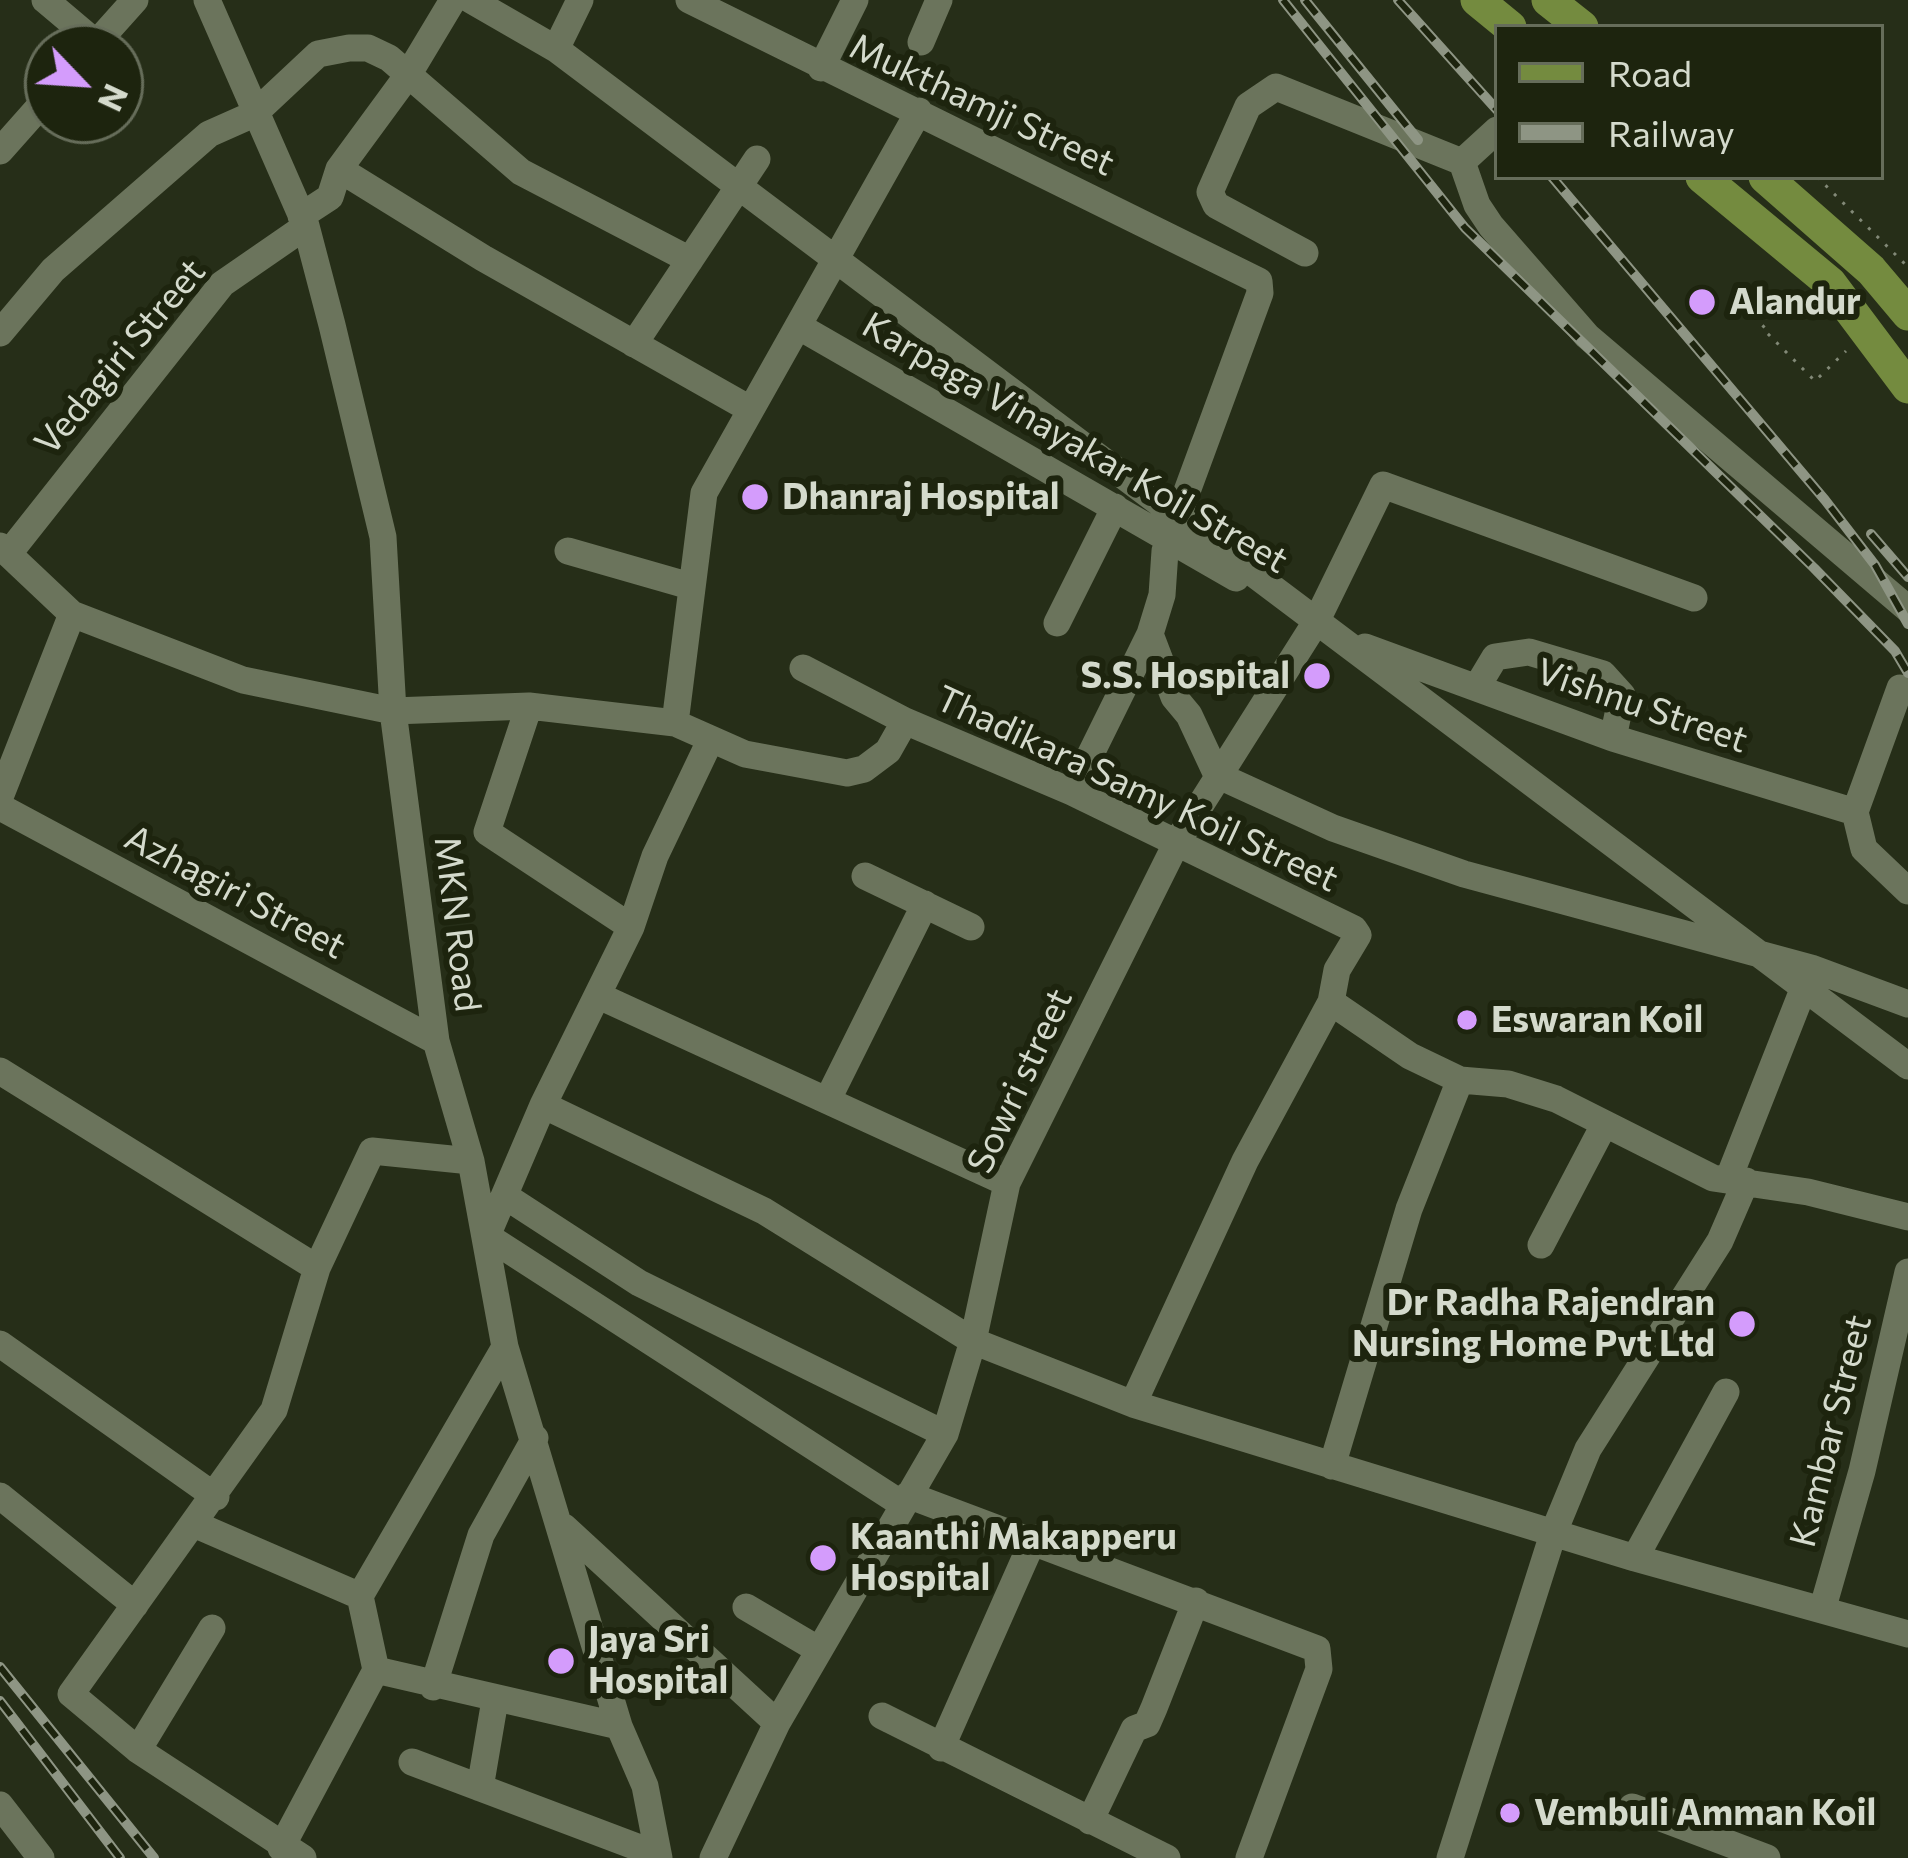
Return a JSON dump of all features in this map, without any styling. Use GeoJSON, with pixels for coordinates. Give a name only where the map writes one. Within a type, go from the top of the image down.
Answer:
{"type":"FeatureCollection","features":[{"type":"Feature","properties":{"kind":"main road"},"geometry":{"type":"LineString","coordinates":[[1477,0],[1506,24]]}},
{"type":"Feature","properties":{"kind":"main road"},"geometry":{"type":"LineString","coordinates":[[1548,0],[1578,24]]}},
{"type":"Feature","properties":{"kind":"main road"},"geometry":{"type":"LineString","coordinates":[[1706,180],[1830,283],[1908,386]]}},
{"type":"Feature","properties":{"kind":"main road"},"geometry":{"type":"LineString","coordinates":[[1768,180],[1871,270],[1908,314]]}},
{"type":"Feature","properties":{"kind":"street"},"geometry":{"type":"LineString","coordinates":[[45,0],[71,24]]}},
{"type":"Feature","properties":{"kind":"street"},"geometry":{"type":"LineString","coordinates":[[114,24],[135,0]]}},
{"type":"Feature","properties":{"kind":"street","name":"MKN Road"},"geometry":{"type":"LineString","coordinates":[[207,0],[303,221],[383,537],[393,711],[436,1041],[471,1161],[505,1348],[536,1438],[619,1726],[645,1786],[658,1857]]}},
{"type":"Feature","properties":{"kind":"street","name":"Vedagiri Street"},"geometry":{"type":"LineString","coordinates":[[4,550],[222,284],[330,197],[339,169],[408,75],[453,0]]}},
{"type":"Feature","properties":{"kind":"street"},"geometry":{"type":"LineString","coordinates":[[471,0],[556,49],[1908,1066]]}},
{"type":"Feature","properties":{"kind":"street"},"geometry":{"type":"LineString","coordinates":[[556,49],[580,0]]}},
{"type":"Feature","properties":{"kind":"street"},"geometry":{"type":"LineString","coordinates":[[820,68],[855,0]]}},
{"type":"Feature","properties":{"kind":"street"},"geometry":{"type":"LineString","coordinates":[[921,42],[939,0]]}},
{"type":"Feature","properties":{"kind":"street","name":"Mukthamji Street"},"geometry":{"type":"LineString","coordinates":[[695,2],[820,68],[919,111],[1259,280],[1259,293],[1171,542]]}},
{"type":"Feature","properties":{"kind":"street"},"geometry":{"type":"LineString","coordinates":[[0,333],[53,271],[209,134],[254,114],[318,55],[368,48],[408,75],[521,172],[690,260]]}},
{"type":"Feature","properties":{"kind":"street"},"geometry":{"type":"LineString","coordinates":[[1305,253],[1216,205],[1210,192],[1248,106],[1276,87],[1462,163]]}},
{"type":"Feature","properties":{"kind":"street"},"geometry":{"type":"LineString","coordinates":[[675,723],[704,493],[919,111]]}},
{"type":"Feature","properties":{"kind":"street"},"geometry":{"type":"LineString","coordinates":[[0,151],[24,124]]}},
{"type":"Feature","properties":{"kind":"street"},"geometry":{"type":"LineString","coordinates":[[1462,163],[1494,133]]}},
{"type":"Feature","properties":{"kind":"street"},"geometry":{"type":"LineString","coordinates":[[634,344],[757,159]]}},
{"type":"Feature","properties":{"kind":"street"},"geometry":{"type":"LineString","coordinates":[[1462,163],[1471,194],[1491,226],[1587,336],[1908,609]]}},
{"type":"Feature","properties":{"kind":"street"},"geometry":{"type":"LineString","coordinates":[[339,169],[748,408]]}},
{"type":"Feature","properties":{"kind":"street","name":"Karpaga Vinayakar Koil Street"},"geometry":{"type":"LineString","coordinates":[[798,326],[1316,622]]}},
{"type":"Feature","properties":{"kind":"street","name":"Sowri street"},"geometry":{"type":"LineString","coordinates":[[713,1858],[777,1724],[945,1434],[974,1341],[1007,1183],[1177,842],[1316,622],[1383,485],[1694,598]]}},
{"type":"Feature","properties":{"kind":"street"},"geometry":{"type":"LineString","coordinates":[[1057,623],[1115,507]]}},
{"type":"Feature","properties":{"kind":"street"},"geometry":{"type":"LineString","coordinates":[[1072,792],[1150,634],[1171,542]]}},
{"type":"Feature","properties":{"kind":"street"},"geometry":{"type":"LineString","coordinates":[[0,797],[72,614],[4,550]]}},
{"type":"Feature","properties":{"kind":"street"},"geometry":{"type":"LineString","coordinates":[[568,551],[690,586]]}},
{"type":"Feature","properties":{"kind":"street","name":"Thadikara Samy Koil Street"},"geometry":{"type":"LineString","coordinates":[[72,614],[243,680],[393,711],[529,706],[675,723],[709,743],[847,772],[864,769],[887,751],[905,721],[1072,792],[1357,931],[1337,970],[1331,1002],[1245,1161],[1133,1404]]}},
{"type":"Feature","properties":{"kind":"street","name":"Vishnu Street"},"geometry":{"type":"LineString","coordinates":[[1316,622],[1364,646],[1612,738],[1855,812]]}},
{"type":"Feature","properties":{"kind":"street"},"geometry":{"type":"LineString","coordinates":[[1150,634],[1174,697],[1189,715],[1217,775],[1333,828],[1464,874],[1811,968],[1908,1004]]}},
{"type":"Feature","properties":{"kind":"street"},"geometry":{"type":"LineString","coordinates":[[1477,687],[1496,657],[1528,652],[1603,674],[1622,695],[1612,738]]}},
{"type":"Feature","properties":{"kind":"street"},"geometry":{"type":"LineString","coordinates":[[803,668],[905,721]]}},
{"type":"Feature","properties":{"kind":"street"},"geometry":{"type":"LineString","coordinates":[[1900,688],[1855,812],[1864,849],[1908,891]]}},
{"type":"Feature","properties":{"kind":"street"},"geometry":{"type":"LineString","coordinates":[[529,706],[488,832],[632,927]]}},
{"type":"Feature","properties":{"kind":"street"},"geometry":{"type":"LineString","coordinates":[[709,743],[655,856],[632,927],[543,1106],[487,1236],[905,1499],[1034,1538],[1309,1643],[1319,1655],[1319,1669],[1249,1858]]}},
{"type":"Feature","properties":{"kind":"street","name":"Azhagiri Street"},"geometry":{"type":"LineString","coordinates":[[0,807],[436,1041]]}},
{"type":"Feature","properties":{"kind":"street"},"geometry":{"type":"LineString","coordinates":[[865,876],[971,927]]}},
{"type":"Feature","properties":{"kind":"street"},"geometry":{"type":"LineString","coordinates":[[828,1099],[925,904]]}},
{"type":"Feature","properties":{"kind":"street"},"geometry":{"type":"LineString","coordinates":[[1450,1858],[1553,1534],[1588,1449],[1720,1241],[1811,968]]}},
{"type":"Feature","properties":{"kind":"street"},"geometry":{"type":"LineString","coordinates":[[599,996],[1007,1183]]}},
{"type":"Feature","properties":{"kind":"street"},"geometry":{"type":"LineString","coordinates":[[1331,1002],[1410,1056],[1460,1081],[1508,1084],[1556,1099],[1604,1125],[1737,1180],[1908,1216]]}},
{"type":"Feature","properties":{"kind":"street"},"geometry":{"type":"LineString","coordinates":[[0,1071],[317,1268]]}},
{"type":"Feature","properties":{"kind":"street"},"geometry":{"type":"LineString","coordinates":[[1332,1466],[1409,1209],[1460,1081]]}},
{"type":"Feature","properties":{"kind":"street"},"geometry":{"type":"LineString","coordinates":[[543,1106],[764,1210],[974,1341],[1133,1404],[1553,1534],[1908,1634]]}},
{"type":"Feature","properties":{"kind":"street"},"geometry":{"type":"LineString","coordinates":[[1540,1245],[1604,1125]]}},
{"type":"Feature","properties":{"kind":"street"},"geometry":{"type":"LineString","coordinates":[[471,1161],[372,1151],[317,1268],[274,1410],[71,1694],[138,1750],[292,1853],[376,1670],[360,1596],[505,1348]]}},
{"type":"Feature","properties":{"kind":"street"},"geometry":{"type":"LineString","coordinates":[[505,1196],[639,1283],[945,1434]]}},
{"type":"Feature","properties":{"kind":"street","name":"Kambar Street"},"geometry":{"type":"LineString","coordinates":[[1823,1607],[1862,1472],[1908,1273]]}},
{"type":"Feature","properties":{"kind":"street"},"geometry":{"type":"LineString","coordinates":[[0,1344],[216,1497]]}},
{"type":"Feature","properties":{"kind":"street"},"geometry":{"type":"LineString","coordinates":[[1635,1558],[1726,1392]]}},
{"type":"Feature","properties":{"kind":"street"},"geometry":{"type":"LineString","coordinates":[[433,1687],[481,1535],[536,1438]]}},
{"type":"Feature","properties":{"kind":"street"},"geometry":{"type":"LineString","coordinates":[[0,1496],[135,1605]]}},
{"type":"Feature","properties":{"kind":"street"},"geometry":{"type":"LineString","coordinates":[[194,1524],[360,1596]]}},
{"type":"Feature","properties":{"kind":"street"},"geometry":{"type":"LineString","coordinates":[[561,1525],[777,1724]]}},
{"type":"Feature","properties":{"kind":"street"},"geometry":{"type":"LineString","coordinates":[[941,1748],[1034,1538]]}},
{"type":"Feature","properties":{"kind":"street"},"geometry":{"type":"LineString","coordinates":[[1090,1820],[1134,1729],[1147,1724],[1196,1601]]}},
{"type":"Feature","properties":{"kind":"street"},"geometry":{"type":"LineString","coordinates":[[746,1607],[819,1650]]}},
{"type":"Feature","properties":{"kind":"street"},"geometry":{"type":"LineString","coordinates":[[138,1750],[212,1628]]}},
{"type":"Feature","properties":{"kind":"street"},"geometry":{"type":"LineString","coordinates":[[376,1670],[433,1687],[619,1726]]}},
{"type":"Feature","properties":{"kind":"street"},"geometry":{"type":"LineString","coordinates":[[480,1788],[495,1700]]}},
{"type":"Feature","properties":{"kind":"street"},"geometry":{"type":"LineString","coordinates":[[882,1717],[1167,1858]]}},
{"type":"Feature","properties":{"kind":"street"},"geometry":{"type":"LineString","coordinates":[[412,1762],[658,1857]]}},
{"type":"Feature","properties":{"kind":"street"},"geometry":{"type":"LineString","coordinates":[[0,1805],[41,1858]]}},
{"type":"Feature","properties":{"kind":"street"},"geometry":{"type":"LineString","coordinates":[[1632,1807],[1767,1858]]}},
{"type":"Feature","properties":{"kind":"path"},"geometry":{"type":"LineString","coordinates":[[1820,180],[1908,267]]}},
{"type":"Feature","properties":{"kind":"path"},"geometry":{"type":"LineString","coordinates":[[1762,328],[1815,382],[1864,332]]}},
{"type":"Feature","properties":{"kind":"railway"},"geometry":{"type":"LineString","coordinates":[[1283,0],[1465,228],[1814,568],[1895,651],[1908,673]]}},
{"type":"Feature","properties":{"kind":"railway"},"geometry":{"type":"LineString","coordinates":[[1305,0],[1418,140]]}},
{"type":"Feature","properties":{"kind":"railway"},"geometry":{"type":"LineString","coordinates":[[1398,0],[1494,107]]}},
{"type":"Feature","properties":{"kind":"railway"},"geometry":{"type":"LineString","coordinates":[[1555,180],[1825,500],[1875,565],[1908,624]]}},
{"type":"Feature","properties":{"kind":"railway"},"geometry":{"type":"LineString","coordinates":[[1871,534],[1908,577]]}},
{"type":"Feature","properties":{"kind":"railway"},"geometry":{"type":"LineString","coordinates":[[0,1667],[154,1858]]}},
{"type":"Feature","properties":{"kind":"railway"},"geometry":{"type":"LineString","coordinates":[[0,1701],[120,1858]]}},
{"type":"Feature","properties":{"kind":"place","name":"Alandur"},"geometry":{"type":"Point","coordinates":[1702,302]}},
{"type":"Feature","properties":{"kind":"place","name":"Dhanraj Hospital"},"geometry":{"type":"Point","coordinates":[755,497]}},
{"type":"Feature","properties":{"kind":"place","name":"S.S. Hospital"},"geometry":{"type":"Point","coordinates":[1317,676]}},
{"type":"Feature","properties":{"kind":"place","name":"Eswaran Koil"},"geometry":{"type":"Point","coordinates":[1467,1020]}},
{"type":"Feature","properties":{"kind":"place","name":"Dr Radha Rajendran Nursing Home Pvt Ltd"},"geometry":{"type":"Point","coordinates":[1742,1324]}},
{"type":"Feature","properties":{"kind":"place","name":"Kaanthi Makapperu Hospital"},"geometry":{"type":"Point","coordinates":[823,1558]}},
{"type":"Feature","properties":{"kind":"place","name":"Jaya Sri Hospital"},"geometry":{"type":"Point","coordinates":[561,1661]}},
{"type":"Feature","properties":{"kind":"place","name":"Vembuli Amman Koil"},"geometry":{"type":"Point","coordinates":[1510,1813]}}]}
